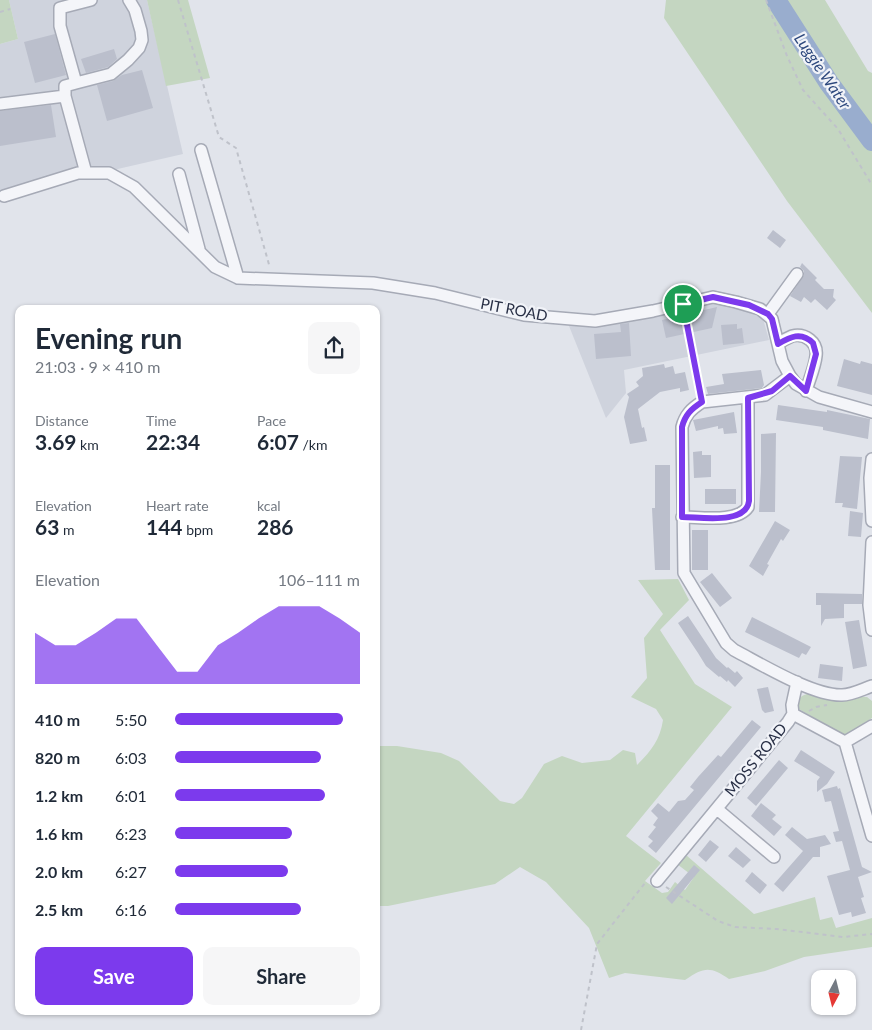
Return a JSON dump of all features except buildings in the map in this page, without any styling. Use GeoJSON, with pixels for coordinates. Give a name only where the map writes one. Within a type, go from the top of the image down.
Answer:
{"type":"FeatureCollection","features":[{"type":"Feature","properties":{"kind":"street"},"geometry":{"type":"LineString","coordinates":[[76,83],[60,26],[60,8],[91,0]]}},
{"type":"Feature","properties":{"kind":"street"},"geometry":{"type":"LineString","coordinates":[[86,173],[65,96],[65,86],[111,74],[139,48],[142,40],[141,31],[135,10],[129,0]]}},
{"type":"Feature","properties":{"kind":"street"},"geometry":{"type":"LineString","coordinates":[[0,104],[65,96]]}},
{"type":"Feature","properties":{"kind":"street"},"geometry":{"type":"LineString","coordinates":[[201,150],[238,278]]}},
{"type":"Feature","properties":{"kind":"street","name":"PIT ROAD"},"geometry":{"type":"LineString","coordinates":[[4,196],[78,173],[109,173],[134,187],[215,267],[238,278],[372,283],[435,293],[524,315],[586,320],[604,319],[713,297],[749,305],[768,314]]}},
{"type":"Feature","properties":{"kind":"street"},"geometry":{"type":"LineString","coordinates":[[179,174],[199,251]]}},
{"type":"Feature","properties":{"kind":"street"},"geometry":{"type":"LineString","coordinates":[[796,274],[768,314],[772,319],[778,344],[790,376],[806,391],[872,412]]}},
{"type":"Feature","properties":{"kind":"street"},"geometry":{"type":"LineString","coordinates":[[778,344],[792,336],[800,336],[813,343],[816,354],[806,391]]}},
{"type":"Feature","properties":{"kind":"street"},"geometry":{"type":"LineString","coordinates":[[790,376],[772,391],[748,398],[702,402],[684,418],[682,427],[682,517],[683,566],[686,578],[726,643],[734,650],[797,682],[820,691],[843,695],[872,686]]}},
{"type":"Feature","properties":{"kind":"street"},"geometry":{"type":"LineString","coordinates":[[682,517],[735,517],[744,514],[748,508],[748,398]]}},
{"type":"Feature","properties":{"kind":"street"},"geometry":{"type":"LineString","coordinates":[[872,459],[872,521]]}},
{"type":"Feature","properties":{"kind":"street"},"geometry":{"type":"LineString","coordinates":[[872,542],[869,605],[872,630]]}},
{"type":"Feature","properties":{"kind":"street","name":"MOSS ROAD"},"geometry":{"type":"LineString","coordinates":[[657,881],[793,714],[792,705],[797,682]]}},
{"type":"Feature","properties":{"kind":"street"},"geometry":{"type":"LineString","coordinates":[[793,714],[845,742],[872,836]]}},
{"type":"Feature","properties":{"kind":"street"},"geometry":{"type":"LineString","coordinates":[[845,742],[872,726]]}},
{"type":"Feature","properties":{"kind":"street","name":"MOSS ROAD"},"geometry":{"type":"LineString","coordinates":[[716,809],[774,857]]}},
{"type":"Feature","properties":{"kind":"path"},"geometry":{"type":"LineString","coordinates":[[178,0],[219,137],[236,148],[273,280]]}},
{"type":"Feature","properties":{"kind":"path"},"geometry":{"type":"LineString","coordinates":[[766,0],[787,56],[803,90],[838,129],[872,185]]}},
{"type":"Feature","properties":{"kind":"path"},"geometry":{"type":"LineString","coordinates":[[0,12],[10,9]]}},
{"type":"Feature","properties":{"kind":"path"},"geometry":{"type":"LineString","coordinates":[[683,304],[702,402]]}},
{"type":"Feature","properties":{"kind":"path"},"geometry":{"type":"LineString","coordinates":[[804,719],[810,709],[838,702],[843,695]]}},
{"type":"Feature","properties":{"kind":"path"},"geometry":{"type":"LineString","coordinates":[[581,1030],[597,944],[651,876],[686,902],[718,921],[735,926],[843,937],[872,934]]}},
{"type":"Feature","properties":{"kind":"shaded area"},"geometry":{"type":"Polygon","coordinates":[[[9,0],[147,0],[183,154],[0,196],[0,44],[18,39],[9,0]]]}},
{"type":"Feature","properties":{"kind":"shaded area"},"geometry":{"type":"Polygon","coordinates":[[[714,302],[762,315],[769,340],[624,370],[626,393],[606,418],[569,326],[628,320],[714,302]]]}},
{"type":"Feature","properties":{"kind":"green space"},"geometry":{"type":"Polygon","coordinates":[[[0,0],[9,0],[18,39],[0,44],[0,0]]]}},
{"type":"Feature","properties":{"kind":"green space"},"geometry":{"type":"Polygon","coordinates":[[[147,0],[188,0],[210,78],[166,86],[147,0]]]}},
{"type":"Feature","properties":{"kind":"green space"},"geometry":{"type":"Polygon","coordinates":[[[666,0],[825,0],[868,71],[872,73],[872,313],[787,201],[664,18],[666,0]]]}},
{"type":"Feature","properties":{"kind":"green space"},"geometry":{"type":"Polygon","coordinates":[[[678,579],[689,600],[660,630],[695,684],[732,707],[626,836],[661,863],[645,881],[662,893],[668,892],[675,882],[685,890],[694,877],[677,864],[686,855],[754,914],[815,897],[820,920],[832,917],[836,928],[872,918],[872,947],[804,957],[765,971],[729,979],[712,970],[702,971],[685,980],[625,973],[609,978],[589,928],[546,882],[520,867],[495,884],[388,906],[380,906],[380,746],[397,746],[441,753],[459,761],[500,801],[514,804],[522,798],[544,764],[562,756],[582,763],[610,760],[623,750],[635,753],[637,765],[647,755],[660,734],[663,720],[656,709],[631,697],[647,678],[644,638],[663,614],[638,580],[678,579]]]}},
{"type":"Feature","properties":{"kind":"green space"},"geometry":{"type":"Polygon","coordinates":[[[807,694],[867,697],[872,701],[872,718],[847,735],[842,735],[799,709],[799,699],[807,694]]]}},
{"type":"Feature","properties":{"kind":"waterway","name":"Luggie Water"},"geometry":{"type":"LineString","coordinates":[[776,0],[829,83],[872,141]]}},
{"type":"Feature","properties":{"kind":"route"},"geometry":{"type":"LineString","coordinates":[[713,297],[749,305],[760,309],[772,319],[778,344],[792,336],[800,336],[808,338],[815,347],[816,354],[806,391],[796,384],[790,376],[765,395],[748,398],[749,501],[748,508],[744,514],[735,517],[682,517],[682,427],[684,418],[695,406],[702,402],[683,304],[713,297]]}}]}
